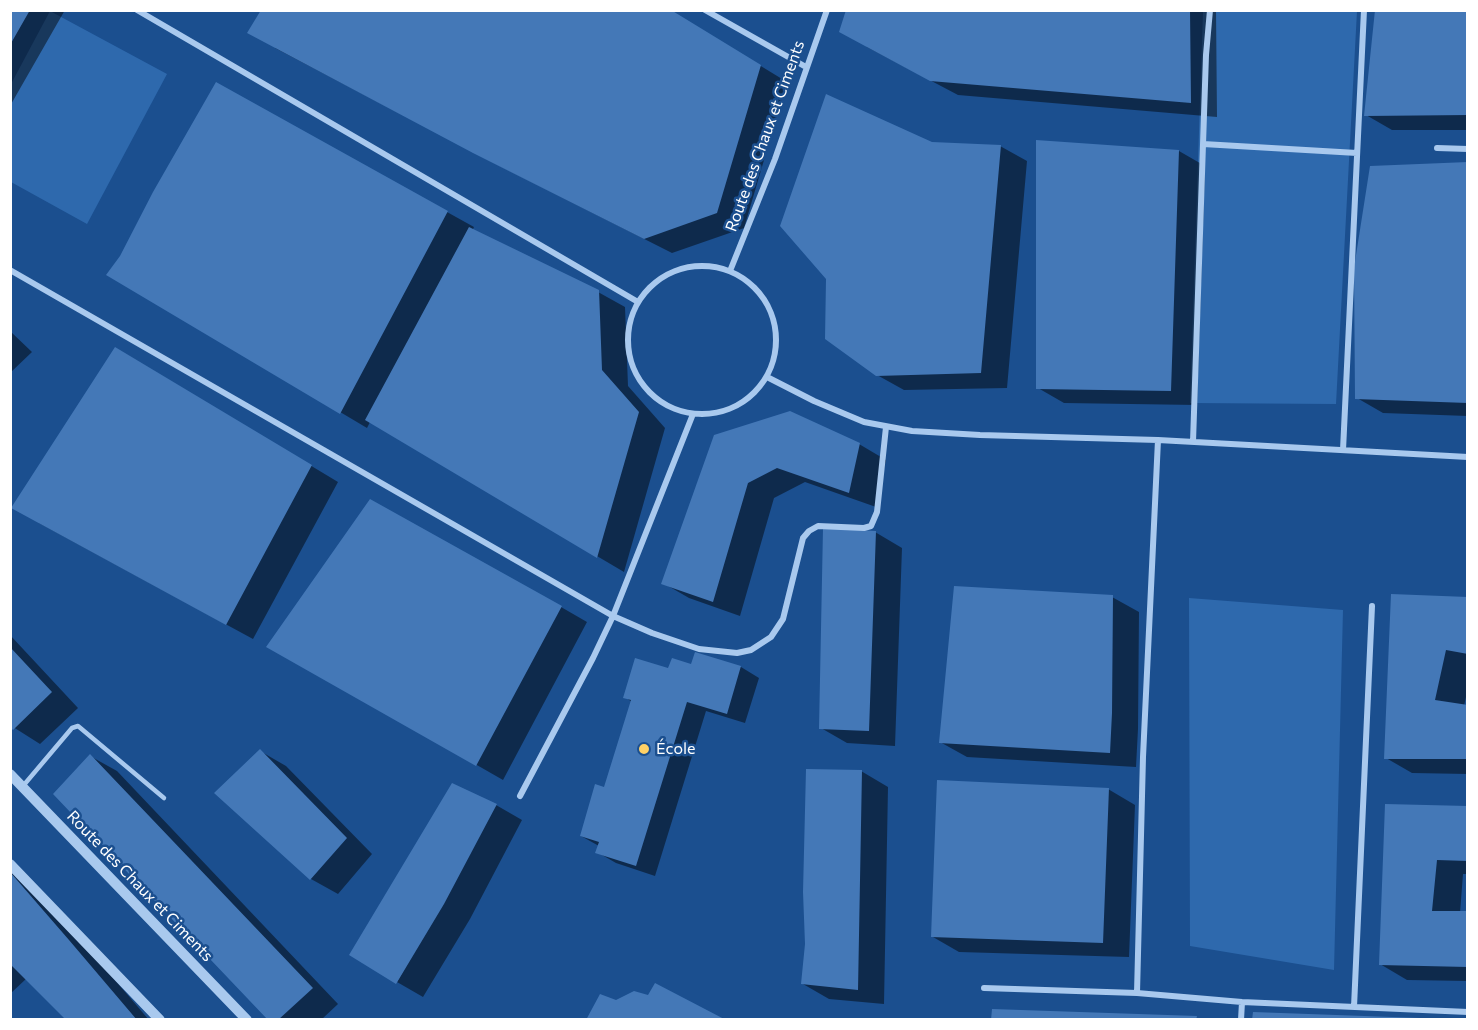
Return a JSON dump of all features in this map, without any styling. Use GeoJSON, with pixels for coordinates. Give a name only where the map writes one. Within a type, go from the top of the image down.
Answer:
{"type":"FeatureCollection","features":[{"type":"Feature","properties":{"kind":"street"},"geometry":{"type":"LineString","coordinates":[[137,10],[638,302]]}},
{"type":"Feature","properties":{"kind":"street"},"geometry":{"type":"LineString","coordinates":[[705,10],[806,67]]}},
{"type":"Feature","properties":{"kind":"street","name":"Route des Chaux et Ciments"},"geometry":{"type":"LineString","coordinates":[[730,271],[775,159],[827,10]]}},
{"type":"Feature","properties":{"kind":"street"},"geometry":{"type":"LineString","coordinates":[[1193,442],[1210,10]]}},
{"type":"Feature","properties":{"kind":"street"},"geometry":{"type":"LineString","coordinates":[[1343,450],[1364,10]]}},
{"type":"Feature","properties":{"kind":"street"},"geometry":{"type":"LineString","coordinates":[[1203,144],[1357,153]]}},
{"type":"Feature","properties":{"kind":"street"},"geometry":{"type":"LineString","coordinates":[[1437,148],[1467,148]]}},
{"type":"Feature","properties":{"kind":"street"},"geometry":{"type":"LineString","coordinates":[[704,266],[730,271],[751,285],[767,304],[775,328],[775,353],[767,377],[748,399],[722,412],[693,414],[670,407],[650,393],[635,373],[628,350],[629,325],[638,302],[655,282],[678,270],[704,266]]}},
{"type":"Feature","properties":{"kind":"street"},"geometry":{"type":"LineString","coordinates":[[10,270],[613,616],[652,633],[699,649],[737,653],[751,650],[763,642],[777,629],[783,619],[806,534],[818,526],[864,528],[871,526],[876,518],[886,427]]}},
{"type":"Feature","properties":{"kind":"street"},"geometry":{"type":"LineString","coordinates":[[767,377],[842,413],[886,427],[912,431],[1158,440],[1467,457]]}},
{"type":"Feature","properties":{"kind":"street"},"geometry":{"type":"LineString","coordinates":[[520,796],[613,616],[693,414]]}},
{"type":"Feature","properties":{"kind":"street"},"geometry":{"type":"LineString","coordinates":[[1137,993],[1143,757],[1158,440]]}},
{"type":"Feature","properties":{"kind":"street"},"geometry":{"type":"LineString","coordinates":[[1354,1007],[1372,606]]}},
{"type":"Feature","properties":{"kind":"street","name":"Route des Chaux et Ciments"},"geometry":{"type":"LineString","coordinates":[[10,774],[247,1020]]}},
{"type":"Feature","properties":{"kind":"street"},"geometry":{"type":"LineString","coordinates":[[10,864],[160,1020]]}},
{"type":"Feature","properties":{"kind":"street"},"geometry":{"type":"LineString","coordinates":[[984,988],[1137,993],[1242,1002],[1467,1012]]}},
{"type":"Feature","properties":{"kind":"street"},"geometry":{"type":"LineString","coordinates":[[1241,1020],[1242,1002]]}},
{"type":"Feature","properties":{"kind":"lane"},"geometry":{"type":"LineString","coordinates":[[23,786],[72,728],[78,726],[164,798]]}},
{"type":"Feature","properties":{"kind":"shaded area"},"geometry":{"type":"Polygon","coordinates":[[[50,11],[167,74],[87,224],[11,182],[11,84],[50,11]]]}},
{"type":"Feature","properties":{"kind":"shaded area"},"geometry":{"type":"Polygon","coordinates":[[[1203,11],[1357,11],[1336,404],[1190,403],[1203,11]]]}},
{"type":"Feature","properties":{"kind":"shaded area"},"geometry":{"type":"Polygon","coordinates":[[[1189,598],[1343,610],[1334,970],[1190,946],[1189,598]]]}},
{"type":"Feature","properties":{"kind":"building"},"geometry":{"type":"Polygon","coordinates":[[[10,10],[30,10],[10,45],[10,10]]]}},
{"type":"Feature","properties":{"kind":"building"},"geometry":{"type":"Polygon","coordinates":[[[261,10],[671,10],[761,65],[717,213],[644,239],[473,153],[247,33],[261,10]]]}},
{"type":"Feature","properties":{"kind":"building"},"geometry":{"type":"Polygon","coordinates":[[[846,10],[1190,10],[1191,103],[930,81],[839,32],[846,10]]]}},
{"type":"Feature","properties":{"kind":"building"},"geometry":{"type":"Polygon","coordinates":[[[1375,10],[1468,10],[1468,115],[1364,116],[1375,10]]]}},
{"type":"Feature","properties":{"kind":"building"},"geometry":{"type":"Polygon","coordinates":[[[216,82],[448,211],[340,414],[106,275],[120,256],[153,192],[216,82]]]}},
{"type":"Feature","properties":{"kind":"building"},"geometry":{"type":"Polygon","coordinates":[[[826,94],[932,142],[1001,145],[981,373],[876,376],[825,339],[826,279],[780,226],[826,94]]]}},
{"type":"Feature","properties":{"kind":"building"},"geometry":{"type":"Polygon","coordinates":[[[1036,140],[1179,150],[1171,391],[1036,389],[1036,140]]]}},
{"type":"Feature","properties":{"kind":"building"},"geometry":{"type":"Polygon","coordinates":[[[1468,162],[1468,403],[1355,399],[1354,268],[1370,166],[1468,162]]]}},
{"type":"Feature","properties":{"kind":"building"},"geometry":{"type":"Polygon","coordinates":[[[469,227],[599,290],[602,370],[639,412],[597,558],[365,420],[469,227]]]}},
{"type":"Feature","properties":{"kind":"building"},"geometry":{"type":"Polygon","coordinates":[[[115,347],[312,465],[226,625],[11,508],[115,347]]]}},
{"type":"Feature","properties":{"kind":"building"},"geometry":{"type":"Polygon","coordinates":[[[790,411],[860,443],[849,493],[777,468],[748,483],[713,602],[661,584],[714,435],[790,411]]]}},
{"type":"Feature","properties":{"kind":"building"},"geometry":{"type":"Polygon","coordinates":[[[370,499],[562,606],[476,766],[266,647],[370,499]]]}},
{"type":"Feature","properties":{"kind":"building"},"geometry":{"type":"Polygon","coordinates":[[[823,528],[876,531],[869,731],[819,729],[823,528]]]}},
{"type":"Feature","properties":{"kind":"building"},"geometry":{"type":"Polygon","coordinates":[[[954,586],[1113,595],[1110,753],[939,743],[954,586]]]}},
{"type":"Feature","properties":{"kind":"building"},"geometry":{"type":"Polygon","coordinates":[[[1391,594],[1468,597],[1468,654],[1446,650],[1435,700],[1468,705],[1468,759],[1384,759],[1391,594]]]}},
{"type":"Feature","properties":{"kind":"building"},"geometry":{"type":"Polygon","coordinates":[[[10,647],[52,692],[13,730],[10,727],[10,647]]]}},
{"type":"Feature","properties":{"kind":"building","name":"École"},"geometry":{"type":"Polygon","coordinates":[[[695,652],[741,666],[727,714],[687,702],[636,866],[595,853],[599,842],[580,836],[595,784],[604,787],[631,700],[623,698],[635,658],[668,668],[672,658],[691,664],[695,652]]]}},
{"type":"Feature","properties":{"kind":"building"},"geometry":{"type":"Polygon","coordinates":[[[260,749],[347,838],[310,880],[214,793],[260,749]]]}},
{"type":"Feature","properties":{"kind":"building"},"geometry":{"type":"Polygon","coordinates":[[[90,754],[313,988],[278,1020],[268,1020],[53,794],[90,754]]]}},
{"type":"Feature","properties":{"kind":"building"},"geometry":{"type":"Polygon","coordinates":[[[806,769],[862,770],[858,990],[801,984],[805,944],[803,892],[806,769]]]}},
{"type":"Feature","properties":{"kind":"building"},"geometry":{"type":"Polygon","coordinates":[[[937,780],[1109,788],[1103,943],[931,937],[937,780]]]}},
{"type":"Feature","properties":{"kind":"building"},"geometry":{"type":"Polygon","coordinates":[[[452,783],[497,804],[444,904],[396,984],[349,955],[452,783]]]}},
{"type":"Feature","properties":{"kind":"building"},"geometry":{"type":"Polygon","coordinates":[[[1385,804],[1468,806],[1468,861],[1437,860],[1432,911],[1468,911],[1468,967],[1379,965],[1385,804]]]}},
{"type":"Feature","properties":{"kind":"building"},"geometry":{"type":"Polygon","coordinates":[[[10,872],[137,1020],[66,1020],[10,964],[10,872]]]}},
{"type":"Feature","properties":{"kind":"building"},"geometry":{"type":"Polygon","coordinates":[[[655,983],[726,1020],[586,1020],[600,994],[616,1000],[634,991],[648,995],[655,983]]]}},
{"type":"Feature","properties":{"kind":"building"},"geometry":{"type":"Polygon","coordinates":[[[992,1009],[1197,1016],[1196,1020],[991,1020],[992,1009]]]}},
{"type":"Feature","properties":{"kind":"building"},"geometry":{"type":"Polygon","coordinates":[[[1253,1012],[1420,1018],[1420,1020],[1252,1020],[1253,1012]]]}},
{"type":"Feature","properties":{"kind":"place","name":"École"},"geometry":{"type":"Point","coordinates":[644,749]}}]}
